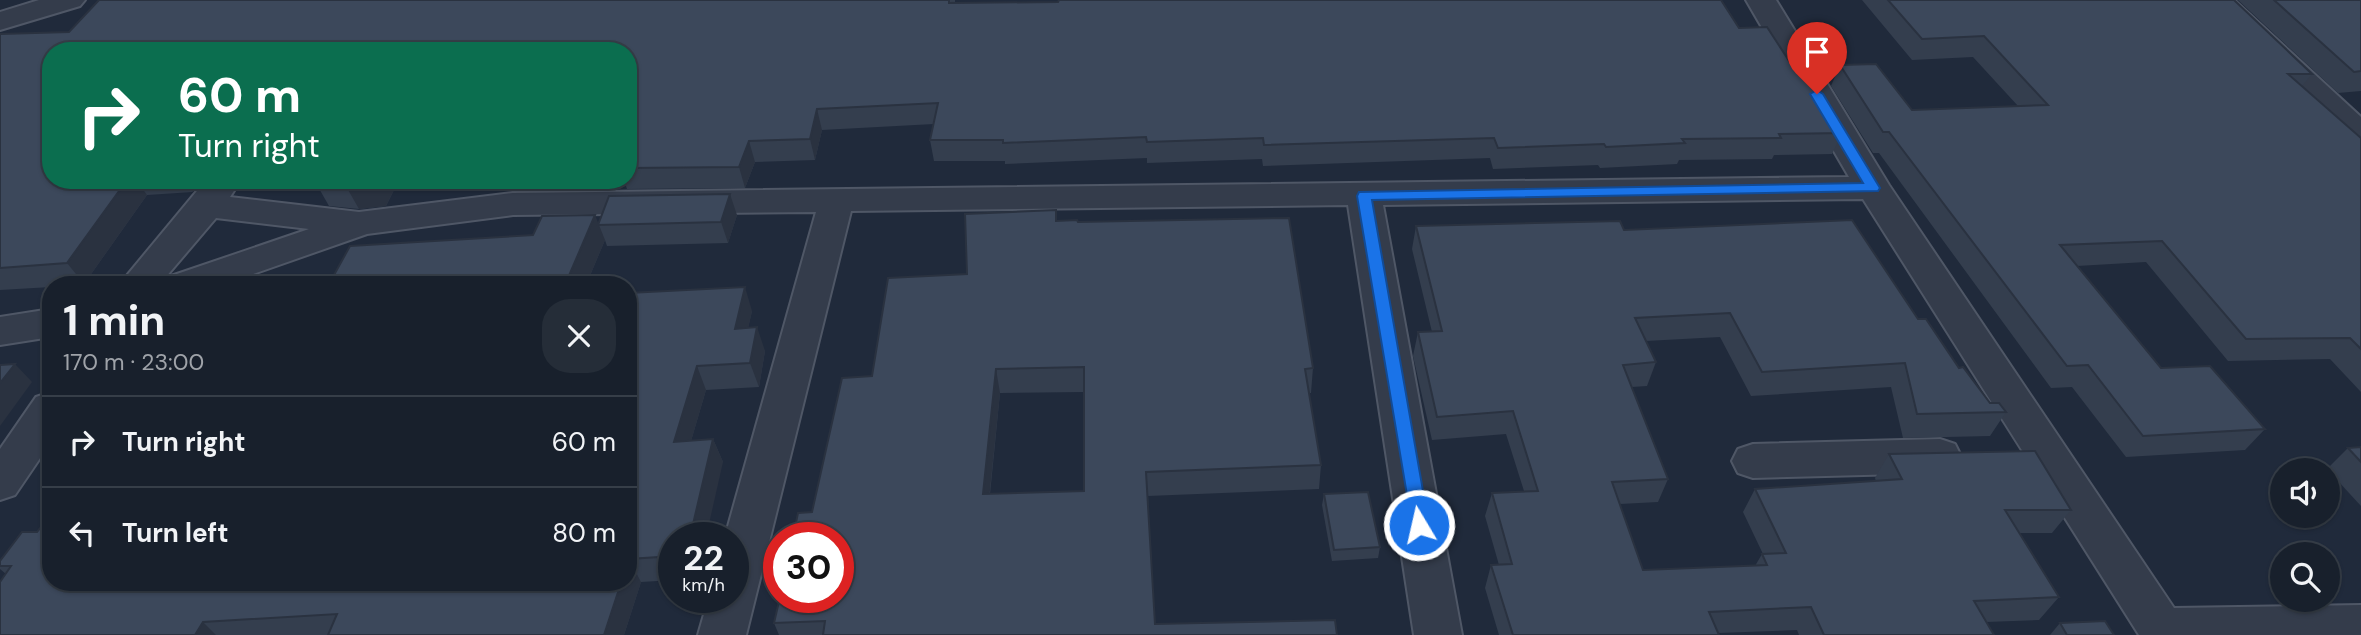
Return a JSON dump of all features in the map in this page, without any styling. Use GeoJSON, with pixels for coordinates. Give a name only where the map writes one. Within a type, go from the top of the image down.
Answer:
{"type":"FeatureCollection","features":[{"type":"Feature","properties":{"kind":"street"},"geometry":{"type":"LineString","coordinates":[[0,21],[70,0]]}},
{"type":"Feature","properties":{"kind":"street"},"geometry":{"type":"LineString","coordinates":[[1761,0],[1873,188],[2163,632],[2361,626]]}},
{"type":"Feature","properties":{"kind":"street"},"geometry":{"type":"LineString","coordinates":[[2217,0],[2361,135]]}},
{"type":"Feature","properties":{"kind":"street"},"geometry":{"type":"LineString","coordinates":[[210,276],[362,223],[513,204],[1873,188]]}},
{"type":"Feature","properties":{"kind":"street"},"geometry":{"type":"LineString","coordinates":[[146,276],[216,193],[362,223]]}},
{"type":"Feature","properties":{"kind":"street"},"geometry":{"type":"LineString","coordinates":[[1364,196],[1438,635]]}},
{"type":"Feature","properties":{"kind":"street"},"geometry":{"type":"LineString","coordinates":[[749,534],[836,201]]}},
{"type":"Feature","properties":{"kind":"street"},"geometry":{"type":"LineString","coordinates":[[0,331],[42,324]]}},
{"type":"Feature","properties":{"kind":"street"},"geometry":{"type":"LineString","coordinates":[[0,483],[42,421]]}},
{"type":"Feature","properties":{"kind":"street"},"geometry":{"type":"LineString","coordinates":[[1753,461],[2047,454]]}},
{"type":"Feature","properties":{"kind":"street"},"geometry":{"type":"LineString","coordinates":[[722,635],[728,613]]}},
{"type":"Feature","properties":{"kind":"building"},"geometry":{"type":"Polygon","coordinates":[[[99,0],[949,0],[949,3],[1059,0],[1721,0],[1739,28],[1767,27],[1793,67],[1802,67],[1842,133],[1779,134],[1781,138],[1682,139],[1685,143],[1606,147],[1604,144],[1498,148],[1494,138],[1264,145],[1263,138],[1147,142],[1146,137],[1003,143],[1003,140],[930,140],[938,103],[817,109],[810,139],[749,141],[739,167],[637,168],[637,42],[42,42],[42,189],[120,189],[67,263],[0,268],[0,34],[69,32],[99,0]]]}},
{"type":"Feature","properties":{"kind":"building"},"geometry":{"type":"Polygon","coordinates":[[[1888,0],[2234,0],[2312,74],[2288,74],[2361,138],[2361,349],[2350,338],[2246,339],[2162,241],[2060,245],[2161,368],[2210,366],[2265,429],[2143,436],[2088,365],[2067,366],[1889,132],[1883,132],[1840,65],[1876,64],[1912,110],[2048,105],[1984,36],[1922,39],[1888,0]]]}},
{"type":"Feature","properties":{"kind":"building"},"geometry":{"type":"Polygon","coordinates":[[[2274,0],[2361,0],[2361,71],[2354,72],[2274,0]]]}},
{"type":"Feature","properties":{"kind":"building"},"geometry":{"type":"Polygon","coordinates":[[[730,194],[721,222],[598,225],[609,196],[730,194]]]}},
{"type":"Feature","properties":{"kind":"building"},"geometry":{"type":"Polygon","coordinates":[[[1056,210],[1056,221],[1078,222],[1289,218],[1313,368],[1305,369],[1321,465],[1146,472],[1155,624],[1335,620],[1337,635],[823,635],[825,621],[774,623],[776,613],[854,613],[854,522],[796,522],[798,513],[812,512],[842,378],[872,376],[888,278],[967,274],[965,214],[1056,210]],[[1084,367],[996,369],[983,494],[1084,491],[1084,367]]]}},
{"type":"Feature","properties":{"kind":"building"},"geometry":{"type":"Polygon","coordinates":[[[595,215],[569,276],[314,276],[334,275],[350,246],[533,235],[542,216],[595,215]]]}},
{"type":"Feature","properties":{"kind":"building"},"geometry":{"type":"Polygon","coordinates":[[[1852,220],[1918,319],[1926,319],[1959,368],[1963,367],[1990,403],[1999,403],[2006,412],[1917,414],[1905,363],[1762,372],[1730,313],[1635,318],[1656,362],[1623,365],[1668,479],[1612,482],[1643,570],[1767,565],[1762,554],[1786,553],[1755,489],[1902,479],[1889,454],[2035,451],[2071,510],[2005,510],[2059,597],[1974,601],[1994,635],[1824,635],[1811,607],[1709,612],[1719,635],[1513,635],[1491,565],[1512,564],[1492,493],[1538,491],[1513,411],[1437,417],[1418,332],[1442,331],[1416,226],[1620,221],[1624,230],[1852,220]]]}},
{"type":"Feature","properties":{"kind":"building"},"geometry":{"type":"Polygon","coordinates":[[[745,287],[735,329],[757,327],[750,363],[697,366],[674,442],[713,439],[694,522],[658,522],[658,557],[637,558],[637,293],[745,287]]]}},
{"type":"Feature","properties":{"kind":"building"},"geometry":{"type":"Polygon","coordinates":[[[15,364],[0,383],[0,365],[15,364]]]}},
{"type":"Feature","properties":{"kind":"building"},"geometry":{"type":"Polygon","coordinates":[[[2361,447],[2361,462],[2348,448],[2361,447]]]}},
{"type":"Feature","properties":{"kind":"building"},"geometry":{"type":"Polygon","coordinates":[[[1368,492],[1380,547],[1334,550],[1324,494],[1368,492]]]}},
{"type":"Feature","properties":{"kind":"building"},"geometry":{"type":"Polygon","coordinates":[[[42,526],[42,591],[618,591],[604,635],[328,635],[337,614],[203,622],[195,635],[0,635],[0,582],[11,566],[0,566],[0,561],[22,532],[37,532],[42,526]]]}},
{"type":"Feature","properties":{"kind":"building"},"geometry":{"type":"Polygon","coordinates":[[[2105,621],[2114,635],[2067,635],[2060,623],[2105,621]]]}},
{"type":"Feature","properties":{"kind":"route"},"geometry":{"type":"LineString","coordinates":[[1419,525],[1364,196],[1873,188],[1817,94]]}}]}
